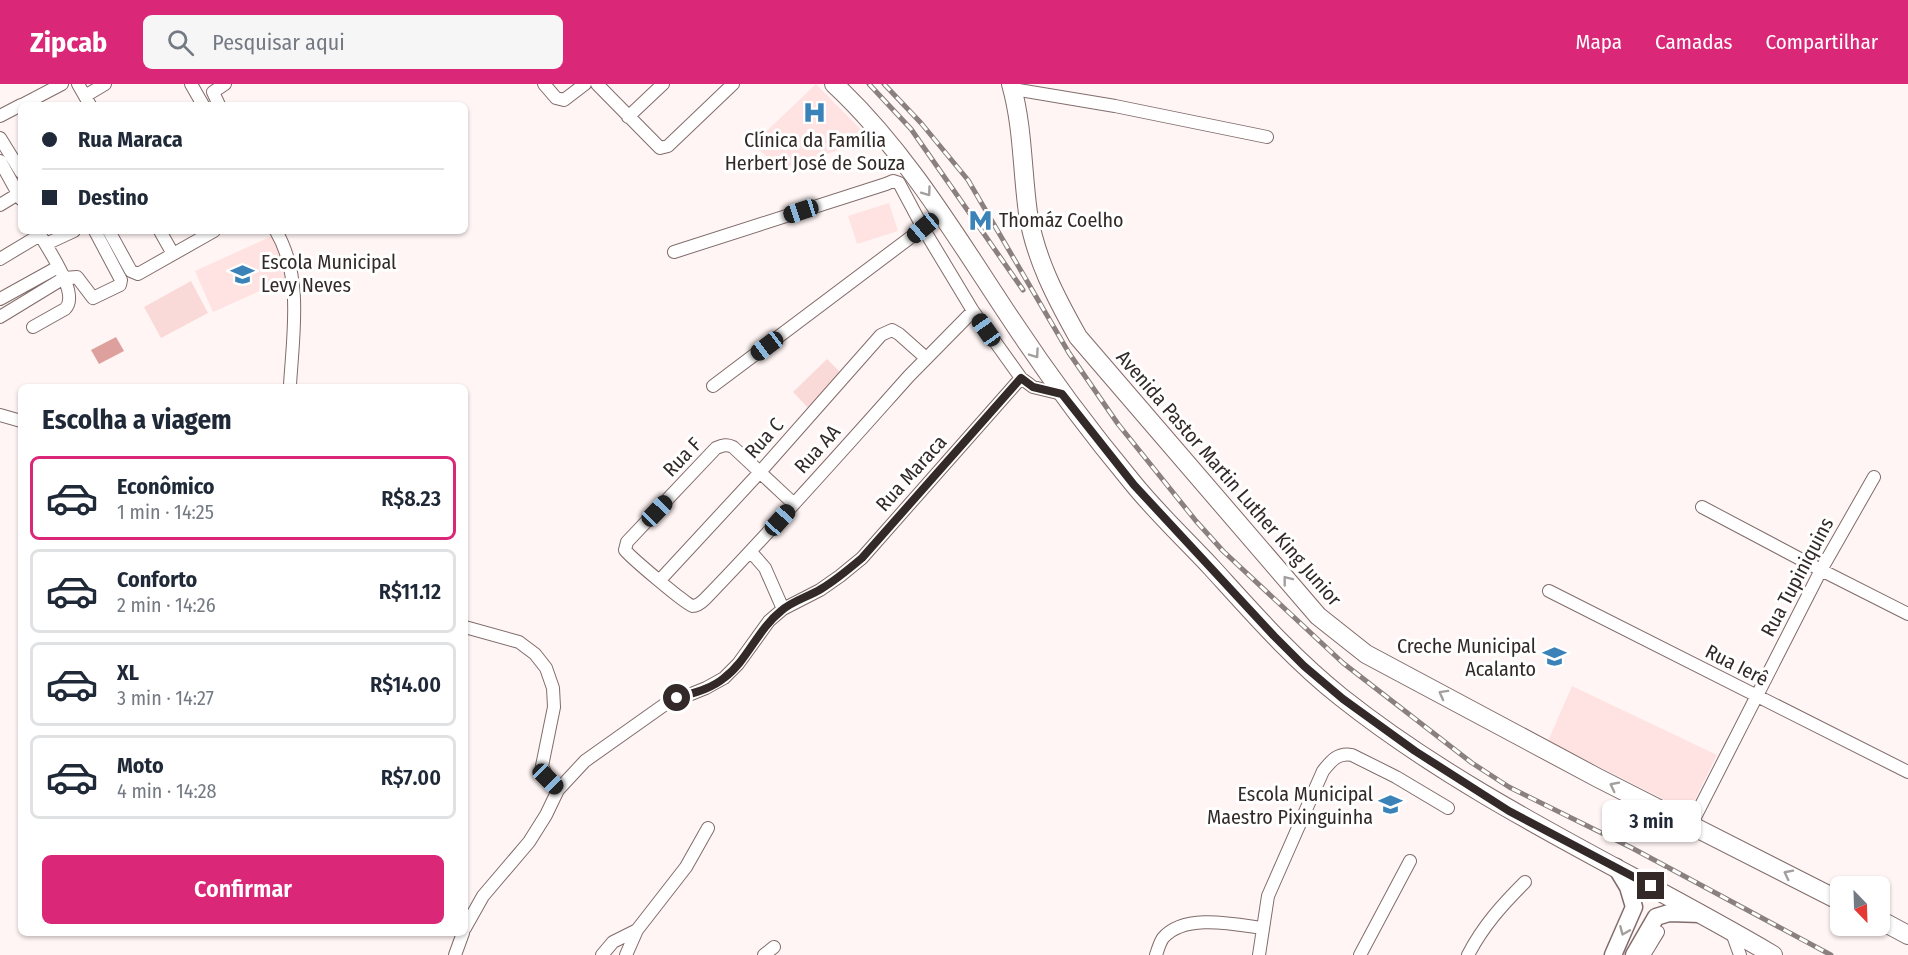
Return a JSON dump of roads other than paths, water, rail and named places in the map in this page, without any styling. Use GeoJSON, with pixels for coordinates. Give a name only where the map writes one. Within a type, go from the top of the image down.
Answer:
{"type":"FeatureCollection","features":[{"type":"Feature","properties":{"kind":"main road"},"geometry":{"type":"LineString","coordinates":[[834,84],[869,120],[918,180],[1062,394],[1134,485],[1304,666],[1343,699],[1415,751],[1509,811],[1616,867],[1773,955]]}},
{"type":"Feature","properties":{"kind":"main road","name":"Avenida Pastor Martin Luther King Junior"},"geometry":{"type":"LineString","coordinates":[[1012,87],[1019,126],[1028,214],[1035,244],[1065,314],[1078,337],[1318,616],[1366,654],[1830,896]]}},
{"type":"Feature","properties":{"kind":"main road"},"geometry":{"type":"LineString","coordinates":[[1613,955],[1634,907],[1628,887],[1616,867]]}},
{"type":"Feature","properties":{"kind":"main road"},"geometry":{"type":"LineString","coordinates":[[1634,907],[1650,908],[1657,924]]}},
{"type":"Feature","properties":{"kind":"main road"},"geometry":{"type":"LineString","coordinates":[[1635,955],[1657,924],[1670,913],[1702,914]]}},
{"type":"Feature","properties":{"kind":"main road"},"geometry":{"type":"LineString","coordinates":[[1890,925],[1908,935]]}},
{"type":"Feature","properties":{"kind":"street"},"geometry":{"type":"LineString","coordinates":[[27,102],[62,84]]}},
{"type":"Feature","properties":{"kind":"street"},"geometry":{"type":"LineString","coordinates":[[78,84],[88,100],[105,84]]}},
{"type":"Feature","properties":{"kind":"street"},"geometry":{"type":"LineString","coordinates":[[191,84],[201,102]]}},
{"type":"Feature","properties":{"kind":"street"},"geometry":{"type":"LineString","coordinates":[[216,101],[214,90],[225,84]]}},
{"type":"Feature","properties":{"kind":"street"},"geometry":{"type":"LineString","coordinates":[[544,84],[556,98],[564,100],[585,84]]}},
{"type":"Feature","properties":{"kind":"street"},"geometry":{"type":"LineString","coordinates":[[597,84],[656,147],[665,148],[733,84]]}},
{"type":"Feature","properties":{"kind":"street"},"geometry":{"type":"LineString","coordinates":[[628,117],[663,84]]}},
{"type":"Feature","properties":{"kind":"street"},"geometry":{"type":"LineString","coordinates":[[1012,87],[1268,136]]}},
{"type":"Feature","properties":{"kind":"street"},"geometry":{"type":"LineString","coordinates":[[0,116],[18,107]]}},
{"type":"Feature","properties":{"kind":"street"},"geometry":{"type":"LineString","coordinates":[[0,138],[18,167]]}},
{"type":"Feature","properties":{"kind":"street"},"geometry":{"type":"LineString","coordinates":[[0,161],[18,191]]}},
{"type":"Feature","properties":{"kind":"street"},"geometry":{"type":"LineString","coordinates":[[674,252],[893,181],[899,183],[923,228],[974,311],[1021,378],[1033,387],[1062,394]]}},
{"type":"Feature","properties":{"kind":"street"},"geometry":{"type":"LineString","coordinates":[[0,205],[18,195]]}},
{"type":"Feature","properties":{"kind":"street"},"geometry":{"type":"LineString","coordinates":[[713,386],[923,228]]}},
{"type":"Feature","properties":{"kind":"street"},"geometry":{"type":"LineString","coordinates":[[0,259],[41,237],[58,234]]}},
{"type":"Feature","properties":{"kind":"street"},"geometry":{"type":"LineString","coordinates":[[0,299],[61,273],[77,277],[93,298],[122,282],[96,234]]}},
{"type":"Feature","properties":{"kind":"street"},"geometry":{"type":"LineString","coordinates":[[111,234],[131,271],[135,274],[209,234]]}},
{"type":"Feature","properties":{"kind":"street"},"geometry":{"type":"LineString","coordinates":[[162,234],[173,254]]}},
{"type":"Feature","properties":{"kind":"street"},"geometry":{"type":"LineString","coordinates":[[277,234],[292,272],[294,295],[290,384]]}},
{"type":"Feature","properties":{"kind":"street"},"geometry":{"type":"LineString","coordinates":[[33,327],[69,306],[70,298],[61,273],[41,237]]}},
{"type":"Feature","properties":{"kind":"street"},"geometry":{"type":"LineString","coordinates":[[0,316],[61,273]]}},
{"type":"Feature","properties":{"kind":"street","name":"Rua AA"},"geometry":{"type":"LineString","coordinates":[[660,580],[687,605],[693,606],[705,599],[751,552],[926,358],[974,311]]}},
{"type":"Feature","properties":{"kind":"street","name":"Rua C"},"geometry":{"type":"LineString","coordinates":[[660,580],[760,472],[881,335],[892,330],[926,358]]}},
{"type":"Feature","properties":{"kind":"street","name":"Rua Maraca"},"geometry":{"type":"LineString","coordinates":[[468,923],[483,896],[529,842],[558,790],[585,761],[670,702],[706,688],[724,678],[738,664],[762,629],[783,609],[820,590],[862,558],[1021,378]]}},
{"type":"Feature","properties":{"kind":"street"},"geometry":{"type":"LineString","coordinates":[[0,415],[18,420]]}},
{"type":"Feature","properties":{"kind":"street","name":"Rua F"},"geometry":{"type":"LineString","coordinates":[[660,580],[633,560],[625,550],[627,542],[716,448],[729,445],[734,447],[760,472]]}},
{"type":"Feature","properties":{"kind":"street"},"geometry":{"type":"LineString","coordinates":[[760,472],[794,504]]}},
{"type":"Feature","properties":{"kind":"street","name":"Rua Tupiniquins"},"geometry":{"type":"LineString","coordinates":[[1691,825],[1821,570],[1874,477]]}},
{"type":"Feature","properties":{"kind":"street"},"geometry":{"type":"LineString","coordinates":[[1702,507],[1908,614]]}},
{"type":"Feature","properties":{"kind":"street"},"geometry":{"type":"LineString","coordinates":[[751,552],[765,568],[783,609]]}},
{"type":"Feature","properties":{"kind":"street","name":"Rua Ierê"},"geometry":{"type":"LineString","coordinates":[[1549,591],[1908,772]]}},
{"type":"Feature","properties":{"kind":"street"},"geometry":{"type":"LineString","coordinates":[[468,628],[519,642],[535,654],[546,668],[554,688],[554,707],[542,766],[548,779],[558,790]]}},
{"type":"Feature","properties":{"kind":"street"},"geometry":{"type":"LineString","coordinates":[[1259,955],[1268,896],[1323,771],[1330,762],[1338,756],[1352,755],[1396,777],[1448,808]]}},
{"type":"Feature","properties":{"kind":"street"},"geometry":{"type":"LineString","coordinates":[[626,955],[637,930],[686,867],[708,828]]}},
{"type":"Feature","properties":{"kind":"street"},"geometry":{"type":"LineString","coordinates":[[1360,955],[1410,861]]}},
{"type":"Feature","properties":{"kind":"street"},"geometry":{"type":"LineString","coordinates":[[1468,955],[1486,923],[1501,905],[1526,882]]}},
{"type":"Feature","properties":{"kind":"street"},"geometry":{"type":"LineString","coordinates":[[1156,955],[1162,939],[1172,930],[1187,924],[1213,922],[1262,927]]}},
{"type":"Feature","properties":{"kind":"street"},"geometry":{"type":"LineString","coordinates":[[1644,955],[1657,924]]}},
{"type":"Feature","properties":{"kind":"street"},"geometry":{"type":"LineString","coordinates":[[602,955],[614,942],[637,930]]}},
{"type":"Feature","properties":{"kind":"street"},"geometry":{"type":"LineString","coordinates":[[1731,930],[1740,955]]}},
{"type":"Feature","properties":{"kind":"street"},"geometry":{"type":"LineString","coordinates":[[455,955],[462,936]]}},
{"type":"Feature","properties":{"kind":"street"},"geometry":{"type":"LineString","coordinates":[[764,955],[774,947]]}},
{"type":"Feature","properties":{"kind":"railway"},"geometry":{"type":"LineString","coordinates":[[869,84],[911,129],[1023,290]]}},
{"type":"Feature","properties":{"kind":"railway"},"geometry":{"type":"LineString","coordinates":[[884,84],[921,123],[968,180],[1069,353],[1118,424],[1223,551],[1343,663],[1472,763],[1509,787],[1632,848],[1831,955]]}},
{"type":"Feature","properties":{"kind":"place","name":"Clínica da Família Herbert José de Souza"},"geometry":{"type":"Point","coordinates":[815,112]}},
{"type":"Feature","properties":{"kind":"place","name":"Thomáz Coelho"},"geometry":{"type":"Point","coordinates":[981,220]}},
{"type":"Feature","properties":{"kind":"place","name":"Escola Municipal Levy Neves"},"geometry":{"type":"Point","coordinates":[243,274]}},
{"type":"Feature","properties":{"kind":"place","name":"Creche Municipal Acalanto"},"geometry":{"type":"Point","coordinates":[1554,657]}},
{"type":"Feature","properties":{"kind":"place","name":"Escola Municipal Maestro Pixinguinha"},"geometry":{"type":"Point","coordinates":[1391,805]}}]}
